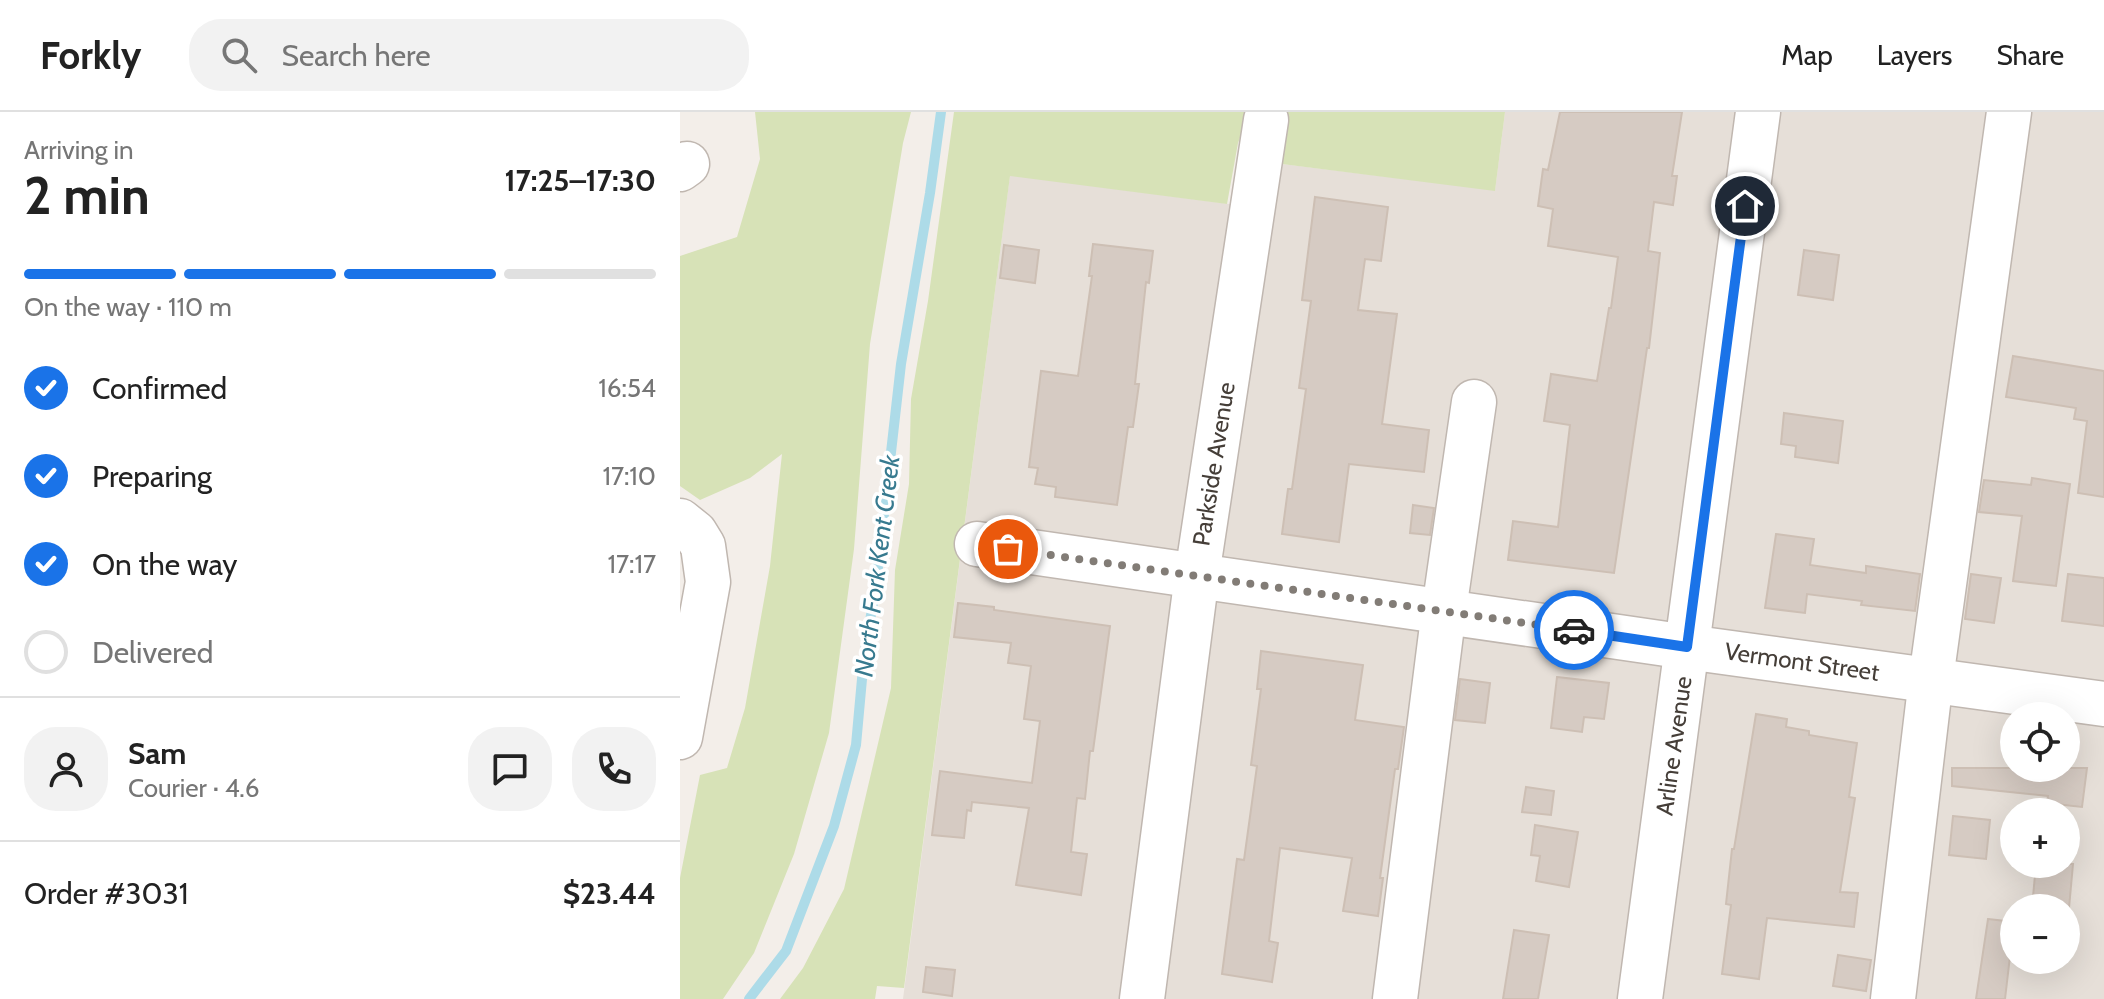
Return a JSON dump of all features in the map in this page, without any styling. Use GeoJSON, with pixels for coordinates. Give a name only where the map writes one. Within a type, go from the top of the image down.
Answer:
{"type":"FeatureCollection","features":[{"type":"Feature","properties":{"kind":"street","name":"Arline Avenue"},"geometry":{"type":"LineString","coordinates":[[1640,999],[1758,112]]}},
{"type":"Feature","properties":{"kind":"street"},"geometry":{"type":"LineString","coordinates":[[1893,999],[1931,679],[2009,112]]}},
{"type":"Feature","properties":{"kind":"street","name":"Parkside Avenue"},"geometry":{"type":"LineString","coordinates":[[1142,999],[1197,575],[1266,120]]}},
{"type":"Feature","properties":{"kind":"street"},"geometry":{"type":"LineString","coordinates":[[1395,999],[1444,610],[1474,402]]}},
{"type":"Feature","properties":{"kind":"street"},"geometry":{"type":"LineString","coordinates":[[680,521],[695,533],[703,546],[708,582],[680,737]]}},
{"type":"Feature","properties":{"kind":"street","name":"Vermont Street"},"geometry":{"type":"LineString","coordinates":[[977,544],[2104,704]]}},
{"type":"Feature","properties":{"kind":"shaded area"},"geometry":{"type":"Polygon","coordinates":[[[1505,112],[2104,112],[2104,999],[903,999],[1010,175],[1267,209],[1274,163],[1495,190],[1505,112]]]}},
{"type":"Feature","properties":{"kind":"green space"},"geometry":{"type":"Polygon","coordinates":[[[755,112],[911,112],[903,143],[870,344],[854,549],[829,733],[794,854],[754,953],[723,999],[680,999],[680,878],[700,775],[727,768],[745,708],[770,566],[782,454],[750,478],[700,500],[680,486],[680,256],[737,237],[760,159],[755,112]]]}},
{"type":"Feature","properties":{"kind":"green space"},"geometry":{"type":"Polygon","coordinates":[[[954,112],[1250,112],[1238,143],[1227,204],[1010,176],[904,988],[877,986],[875,999],[780,999],[803,968],[844,889],[891,688],[895,570],[909,484],[911,399],[954,112]]]}},
{"type":"Feature","properties":{"kind":"green space"},"geometry":{"type":"Polygon","coordinates":[[[1281,112],[1505,112],[1495,191],[1274,163],[1281,112]]]}},
{"type":"Feature","properties":{"kind":"building"},"geometry":{"type":"Polygon","coordinates":[[[1560,112],[1682,112],[1672,176],[1677,176],[1673,205],[1654,202],[1648,251],[1660,253],[1649,348],[1614,573],[1508,560],[1513,521],[1558,527],[1570,425],[1544,421],[1551,374],[1597,381],[1618,257],[1548,246],[1553,209],[1538,206],[1543,169],[1548,170],[1560,112]]]}},
{"type":"Feature","properties":{"kind":"building"},"geometry":{"type":"Polygon","coordinates":[[[1315,197],[1388,207],[1381,261],[1365,259],[1358,310],[1397,314],[1382,424],[1429,430],[1424,472],[1349,464],[1339,542],[1282,534],[1288,489],[1292,489],[1306,389],[1299,388],[1311,301],[1302,300],[1315,197]]]}},
{"type":"Feature","properties":{"kind":"building"},"geometry":{"type":"Polygon","coordinates":[[[1093,244],[1153,251],[1149,283],[1146,282],[1133,427],[1128,427],[1117,505],[1055,497],[1056,487],[1035,484],[1038,468],[1029,467],[1041,371],[1078,376],[1092,276],[1089,276],[1093,244]]]}},
{"type":"Feature","properties":{"kind":"building"},"geometry":{"type":"Polygon","coordinates":[[[1004,245],[1039,250],[1035,283],[1000,278],[1004,245]]]}},
{"type":"Feature","properties":{"kind":"building"},"geometry":{"type":"Polygon","coordinates":[[[1804,250],[1839,255],[1833,300],[1798,295],[1804,250]]]}},
{"type":"Feature","properties":{"kind":"building"},"geometry":{"type":"Polygon","coordinates":[[[2013,356],[2104,371],[2104,497],[2078,493],[2087,421],[2074,419],[2076,408],[2006,397],[2013,356]]]}},
{"type":"Feature","properties":{"kind":"building"},"geometry":{"type":"Polygon","coordinates":[[[1784,413],[1843,421],[1838,463],[1795,457],[1796,446],[1781,444],[1784,413]]]}},
{"type":"Feature","properties":{"kind":"building"},"geometry":{"type":"Polygon","coordinates":[[[2032,478],[2070,484],[2056,586],[2013,581],[2022,516],[1979,512],[1984,480],[2031,485],[2032,478]]]}},
{"type":"Feature","properties":{"kind":"building"},"geometry":{"type":"Polygon","coordinates":[[[1413,505],[1434,508],[1430,535],[1410,533],[1413,505]]]}},
{"type":"Feature","properties":{"kind":"building"},"geometry":{"type":"Polygon","coordinates":[[[1776,534],[1814,539],[1810,565],[1866,573],[1866,566],[1920,574],[1915,611],[1861,605],[1862,601],[1807,594],[1805,613],[1765,608],[1776,534]]]}},
{"type":"Feature","properties":{"kind":"building"},"geometry":{"type":"Polygon","coordinates":[[[1971,574],[2001,578],[1994,623],[1965,619],[1971,574]]]}},
{"type":"Feature","properties":{"kind":"building"},"geometry":{"type":"Polygon","coordinates":[[[2068,574],[2104,578],[2104,626],[2062,621],[2068,574]]]}},
{"type":"Feature","properties":{"kind":"building"},"geometry":{"type":"Polygon","coordinates":[[[958,603],[1110,626],[1085,799],[1077,798],[1071,852],[1087,854],[1081,895],[1016,885],[1029,808],[972,802],[971,811],[967,810],[964,838],[932,835],[940,771],[1032,783],[1040,721],[1024,719],[1031,666],[1008,663],[1011,643],[954,637],[958,603]]]}},
{"type":"Feature","properties":{"kind":"building"},"geometry":{"type":"Polygon","coordinates":[[[1261,651],[1363,665],[1355,720],[1404,727],[1380,878],[1383,878],[1378,916],[1343,911],[1352,858],[1280,848],[1269,941],[1278,943],[1272,982],[1222,974],[1237,859],[1244,860],[1257,766],[1251,765],[1261,689],[1257,689],[1261,651]]]}},
{"type":"Feature","properties":{"kind":"building"},"geometry":{"type":"Polygon","coordinates":[[[1557,677],[1609,683],[1604,719],[1584,717],[1582,732],[1551,728],[1557,677]]]}},
{"type":"Feature","properties":{"kind":"building"},"geometry":{"type":"Polygon","coordinates":[[[1460,679],[1490,683],[1485,723],[1455,720],[1460,679]]]}},
{"type":"Feature","properties":{"kind":"building"},"geometry":{"type":"Polygon","coordinates":[[[1756,714],[1787,719],[1786,727],[1809,731],[1809,735],[1857,743],[1849,797],[1855,798],[1840,892],[1858,893],[1854,927],[1767,918],[1759,979],[1722,974],[1731,905],[1726,904],[1732,849],[1756,714]]]}},
{"type":"Feature","properties":{"kind":"building"},"geometry":{"type":"Polygon","coordinates":[[[1952,768],[2000,768],[2000,782],[2080,782],[2080,768],[2087,768],[2082,807],[2080,798],[2048,798],[1952,786],[1952,768]]]}},
{"type":"Feature","properties":{"kind":"building"},"geometry":{"type":"Polygon","coordinates":[[[1526,787],[1554,791],[1551,815],[1522,812],[1526,787]]]}},
{"type":"Feature","properties":{"kind":"building"},"geometry":{"type":"Polygon","coordinates":[[[1953,816],[1990,820],[1986,859],[1949,855],[1953,816]]]}},
{"type":"Feature","properties":{"kind":"building"},"geometry":{"type":"Polygon","coordinates":[[[1535,825],[1578,832],[1569,887],[1536,881],[1540,856],[1531,855],[1535,825]]]}},
{"type":"Feature","properties":{"kind":"building"},"geometry":{"type":"Polygon","coordinates":[[[2035,878],[2072,878],[2070,894],[2033,894],[2035,878]]]}},
{"type":"Feature","properties":{"kind":"building"},"geometry":{"type":"Polygon","coordinates":[[[1988,919],[2000,920],[2000,974],[2008,974],[2005,999],[1976,999],[1988,919]]]}},
{"type":"Feature","properties":{"kind":"building"},"geometry":{"type":"Polygon","coordinates":[[[1514,930],[1549,935],[1538,999],[1503,999],[1514,930]]]}},
{"type":"Feature","properties":{"kind":"building"},"geometry":{"type":"Polygon","coordinates":[[[1838,955],[1871,960],[1866,991],[1833,986],[1838,955]]]}},
{"type":"Feature","properties":{"kind":"building"},"geometry":{"type":"Polygon","coordinates":[[[926,967],[955,970],[952,996],[923,992],[926,967]]]}},
{"type":"Feature","properties":{"kind":"waterway","name":"North Fork Kent Creek"},"geometry":{"type":"LineString","coordinates":[[749,999],[786,951],[834,826],[856,745],[901,364],[941,112]]}},
{"type":"Feature","properties":{"kind":"way so far"},"geometry":{"type":"LineString","coordinates":[[1008,549],[1574,630]]}},
{"type":"Feature","properties":{"kind":"route"},"geometry":{"type":"LineString","coordinates":[[1574,630],[1687,647],[1745,206]]}}]}
